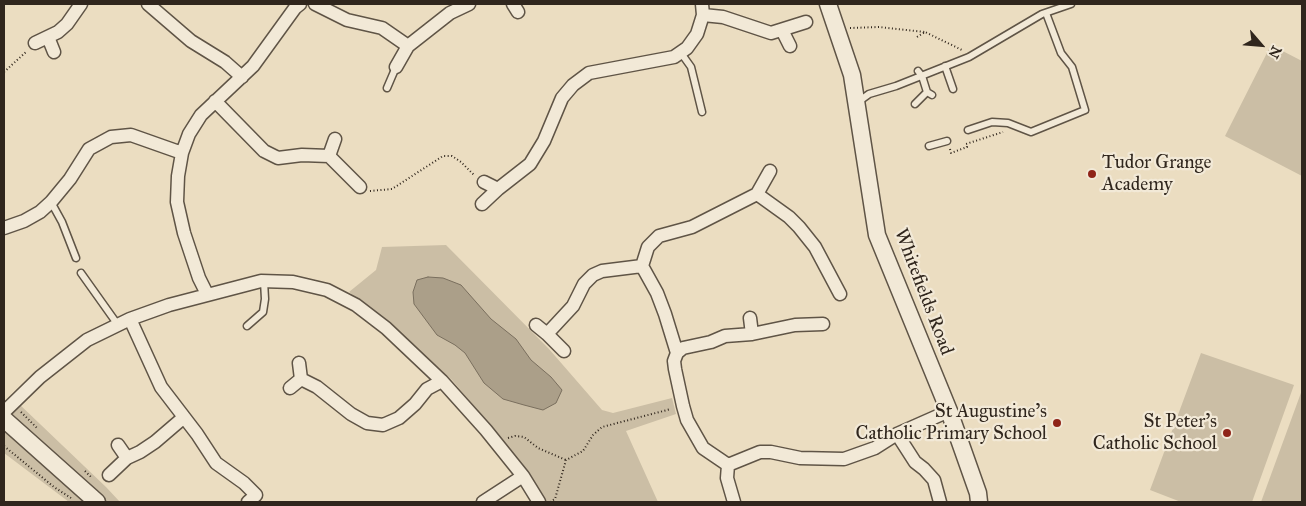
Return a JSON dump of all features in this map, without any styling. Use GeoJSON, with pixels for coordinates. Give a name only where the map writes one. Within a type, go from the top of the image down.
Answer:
{"type":"FeatureCollection","features":[{"type":"Feature","properties":{"kind":"street"},"geometry":{"type":"LineString","coordinates":[[35,43],[58,32],[67,24],[81,4]]}},
{"type":"Feature","properties":{"kind":"street"},"geometry":{"type":"LineString","coordinates":[[148,4],[191,41],[225,62],[242,77]]}},
{"type":"Feature","properties":{"kind":"street"},"geometry":{"type":"LineString","coordinates":[[207,294],[199,278],[184,233],[177,202],[178,176],[182,153],[201,115],[242,77],[261,56],[295,8],[300,4]]}},
{"type":"Feature","properties":{"kind":"street"},"geometry":{"type":"LineString","coordinates":[[314,4],[348,20],[382,28],[408,46]]}},
{"type":"Feature","properties":{"kind":"street"},"geometry":{"type":"LineString","coordinates":[[396,67],[408,46],[450,13],[469,4]]}},
{"type":"Feature","properties":{"kind":"street","name":"Whitefields Road"},"geometry":{"type":"LineString","coordinates":[[828,4],[852,75],[878,235],[949,411],[979,502]]}},
{"type":"Feature","properties":{"kind":"street"},"geometry":{"type":"LineString","coordinates":[[482,204],[530,164],[544,141],[562,98],[573,85],[589,73],[674,57],[687,48],[697,34],[702,10],[771,33],[806,22]]}},
{"type":"Feature","properties":{"kind":"street"},"geometry":{"type":"LineString","coordinates":[[782,30],[790,46]]}},
{"type":"Feature","properties":{"kind":"street"},"geometry":{"type":"LineString","coordinates":[[48,36],[54,52]]}},
{"type":"Feature","properties":{"kind":"street"},"geometry":{"type":"LineString","coordinates":[[215,101],[264,151],[278,158],[302,155],[328,156],[360,188]]}},
{"type":"Feature","properties":{"kind":"street"},"geometry":{"type":"LineString","coordinates":[[4,228],[24,221],[40,212],[70,179],[89,149],[110,136],[131,135],[182,153]]}},
{"type":"Feature","properties":{"kind":"street"},"geometry":{"type":"LineString","coordinates":[[328,156],[335,139]]}},
{"type":"Feature","properties":{"kind":"street"},"geometry":{"type":"LineString","coordinates":[[728,464],[702,448],[688,420],[675,369],[674,361],[677,352],[657,293],[642,266],[648,247],[659,236],[692,227],[757,194],[770,171]]}},
{"type":"Feature","properties":{"kind":"street"},"geometry":{"type":"LineString","coordinates":[[484,182],[498,189]]}},
{"type":"Feature","properties":{"kind":"street"},"geometry":{"type":"LineString","coordinates":[[757,194],[790,217],[815,247],[840,294]]}},
{"type":"Feature","properties":{"kind":"street"},"geometry":{"type":"LineString","coordinates":[[546,334],[573,306],[584,284],[593,275],[602,271],[642,266]]}},
{"type":"Feature","properties":{"kind":"street"},"geometry":{"type":"LineString","coordinates":[[4,412],[40,377],[88,340],[130,319],[207,294],[264,281],[293,282],[326,290],[356,305],[386,328],[442,381],[496,442],[539,502]]}},
{"type":"Feature","properties":{"kind":"street"},"geometry":{"type":"LineString","coordinates":[[750,318],[752,334]]}},
{"type":"Feature","properties":{"kind":"street"},"geometry":{"type":"LineString","coordinates":[[130,319],[161,387],[197,434],[216,463],[244,483],[256,500]]}},
{"type":"Feature","properties":{"kind":"street"},"geometry":{"type":"LineString","coordinates":[[677,352],[683,348],[711,342],[725,336],[752,334],[795,325],[823,324]]}},
{"type":"Feature","properties":{"kind":"street"},"geometry":{"type":"LineString","coordinates":[[536,325],[564,351]]}},
{"type":"Feature","properties":{"kind":"street"},"geometry":{"type":"LineString","coordinates":[[299,363],[301,379]]}},
{"type":"Feature","properties":{"kind":"street"},"geometry":{"type":"LineString","coordinates":[[301,379],[317,387],[367,424],[382,425],[400,418],[427,389],[442,381]]}},
{"type":"Feature","properties":{"kind":"street"},"geometry":{"type":"LineString","coordinates":[[290,388],[301,379]]}},
{"type":"Feature","properties":{"kind":"street"},"geometry":{"type":"LineString","coordinates":[[728,464],[760,452],[800,458],[844,459],[875,448],[897,434],[949,411]]}},
{"type":"Feature","properties":{"kind":"street"},"geometry":{"type":"LineString","coordinates":[[109,475],[128,458],[155,442],[183,418]]}},
{"type":"Feature","properties":{"kind":"street"},"geometry":{"type":"LineString","coordinates":[[4,419],[97,502]]}},
{"type":"Feature","properties":{"kind":"street"},"geometry":{"type":"LineString","coordinates":[[897,434],[915,462],[934,480],[940,502]]}},
{"type":"Feature","properties":{"kind":"street"},"geometry":{"type":"LineString","coordinates":[[118,445],[128,458]]}},
{"type":"Feature","properties":{"kind":"street"},"geometry":{"type":"LineString","coordinates":[[728,464],[727,478],[734,502]]}},
{"type":"Feature","properties":{"kind":"street"},"geometry":{"type":"LineString","coordinates":[[483,502],[522,476]]}},
{"type":"Feature","properties":{"kind":"lane"},"geometry":{"type":"LineString","coordinates":[[856,103],[869,94],[896,86],[920,73],[969,57],[1046,13],[1071,4]]}},
{"type":"Feature","properties":{"kind":"lane"},"geometry":{"type":"LineString","coordinates":[[968,130],[992,122],[1008,123],[1031,132],[1085,110],[1072,67],[1061,53],[1046,13]]}},
{"type":"Feature","properties":{"kind":"lane"},"geometry":{"type":"LineString","coordinates":[[681,53],[691,67],[702,112]]}},
{"type":"Feature","properties":{"kind":"lane"},"geometry":{"type":"LineString","coordinates":[[945,66],[953,88]]}},
{"type":"Feature","properties":{"kind":"lane"},"geometry":{"type":"LineString","coordinates":[[387,88],[396,67]]}},
{"type":"Feature","properties":{"kind":"lane"},"geometry":{"type":"LineString","coordinates":[[915,104],[930,94],[920,73]]}},
{"type":"Feature","properties":{"kind":"lane"},"geometry":{"type":"LineString","coordinates":[[929,146],[947,140]]}},
{"type":"Feature","properties":{"kind":"lane"},"geometry":{"type":"LineString","coordinates":[[51,202],[62,222],[76,258]]}},
{"type":"Feature","properties":{"kind":"lane"},"geometry":{"type":"LineString","coordinates":[[81,273],[118,325]]}},
{"type":"Feature","properties":{"kind":"lane"},"geometry":{"type":"LineString","coordinates":[[248,326],[262,312],[265,299],[264,281]]}},
{"type":"Feature","properties":{"kind":"path"},"geometry":{"type":"LineString","coordinates":[[836,28],[879,27],[925,32],[962,50],[969,57]]}},
{"type":"Feature","properties":{"kind":"path"},"geometry":{"type":"LineString","coordinates":[[917,37],[925,32]]}},
{"type":"Feature","properties":{"kind":"path"},"geometry":{"type":"LineString","coordinates":[[4,72],[35,43]]}},
{"type":"Feature","properties":{"kind":"path"},"geometry":{"type":"LineString","coordinates":[[947,140],[951,152],[967,147],[966,144],[1007,131]]}},
{"type":"Feature","properties":{"kind":"path"},"geometry":{"type":"LineString","coordinates":[[360,188],[369,191],[392,189],[443,156],[452,156],[484,182]]}},
{"type":"Feature","properties":{"kind":"path"},"geometry":{"type":"LineString","coordinates":[[550,502],[555,499],[566,460],[583,451],[593,435],[602,427],[683,406]]}},
{"type":"Feature","properties":{"kind":"path"},"geometry":{"type":"LineString","coordinates":[[496,442],[514,436],[524,437],[538,448],[566,460]]}},
{"type":"Feature","properties":{"kind":"path"},"geometry":{"type":"LineString","coordinates":[[4,446],[54,487],[77,502]]}},
{"type":"Feature","properties":{"kind":"shaded area"},"geometry":{"type":"Polygon","coordinates":[[[1271,45],[1302,61],[1302,176],[1225,136],[1271,45]]]}},
{"type":"Feature","properties":{"kind":"shaded area"},"geometry":{"type":"Polygon","coordinates":[[[446,245],[549,349],[602,410],[613,413],[672,398],[676,414],[626,431],[658,502],[544,502],[537,488],[506,444],[452,380],[386,321],[349,292],[376,270],[382,247],[446,245]]]}},
{"type":"Feature","properties":{"kind":"shaded area"},"geometry":{"type":"Polygon","coordinates":[[[428,277],[443,278],[461,285],[491,319],[516,339],[531,360],[551,377],[562,390],[556,403],[543,410],[524,405],[503,399],[484,383],[465,353],[437,335],[414,304],[413,292],[417,280],[428,277]]]}},
{"type":"Feature","properties":{"kind":"shaded area","name":"St Peter's Catholic School"},"geometry":{"type":"Polygon","coordinates":[[[1201,353],[1294,385],[1252,502],[1181,502],[1150,490],[1201,353]]]}},
{"type":"Feature","properties":{"kind":"shaded area"},"geometry":{"type":"Polygon","coordinates":[[[1302,390],[1302,502],[1261,502],[1302,390]]]}},
{"type":"Feature","properties":{"kind":"shaded area"},"geometry":{"type":"Polygon","coordinates":[[[18,403],[120,502],[103,502],[10,416],[10,410],[18,403]]]}},
{"type":"Feature","properties":{"kind":"shaded area"},"geometry":{"type":"Polygon","coordinates":[[[4,428],[86,502],[69,502],[4,453],[4,428]]]}},
{"type":"Feature","properties":{"kind":"place","name":"Tudor Grange Academy"},"geometry":{"type":"Point","coordinates":[1092,174]}},
{"type":"Feature","properties":{"kind":"place","name":"St Augustine's Catholic Primary School"},"geometry":{"type":"Point","coordinates":[1057,423]}},
{"type":"Feature","properties":{"kind":"place","name":"St Peter's Catholic School"},"geometry":{"type":"Point","coordinates":[1227,433]}}]}
